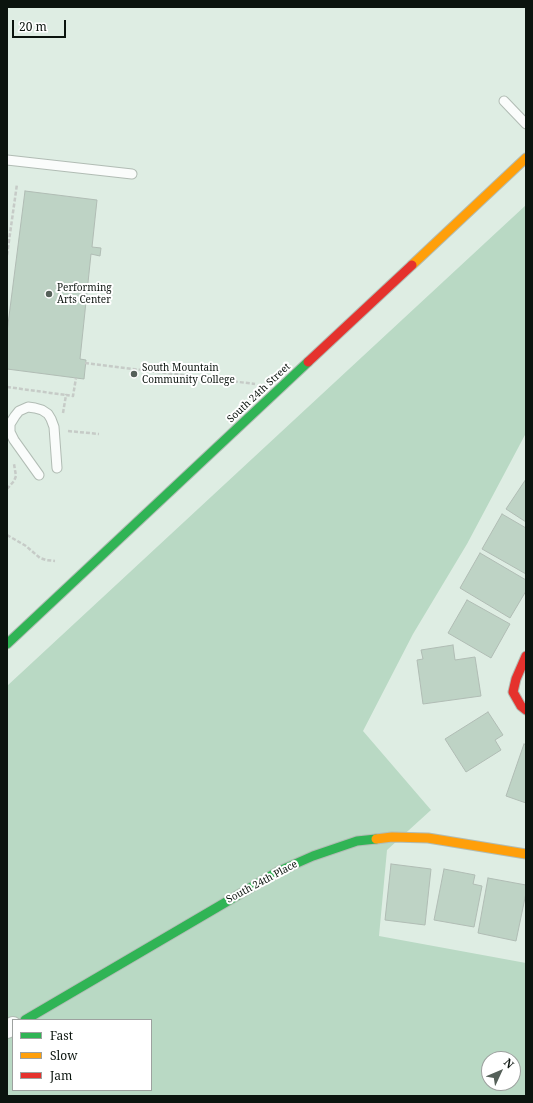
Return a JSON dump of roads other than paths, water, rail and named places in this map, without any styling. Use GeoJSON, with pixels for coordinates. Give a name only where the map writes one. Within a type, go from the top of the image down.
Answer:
{"type":"FeatureCollection","features":[{"type":"Feature","properties":{"kind":"main road","name":"South 24th Street"},"geometry":{"type":"LineString","coordinates":[[7,644],[526,158]]}},
{"type":"Feature","properties":{"kind":"main road"},"geometry":{"type":"LineString","coordinates":[[526,656],[516,679],[513,692],[521,706],[526,710]]}},
{"type":"Feature","properties":{"kind":"main road","name":"South 24th Place"},"geometry":{"type":"LineString","coordinates":[[27,1019],[279,871],[328,851],[357,842],[392,837],[428,838],[526,854]]}},
{"type":"Feature","properties":{"kind":"lane"},"geometry":{"type":"LineString","coordinates":[[504,101],[526,124]]}},
{"type":"Feature","properties":{"kind":"lane"},"geometry":{"type":"LineString","coordinates":[[7,160],[132,174]]}},
{"type":"Feature","properties":{"kind":"lane"},"geometry":{"type":"LineString","coordinates":[[39,475],[10,432],[10,424],[15,416],[20,411],[28,407],[42,410],[52,419],[57,468]]}},
{"type":"Feature","properties":{"kind":"place","name":"Performing Arts Center"},"geometry":{"type":"Point","coordinates":[49,294]}},
{"type":"Feature","properties":{"kind":"place","name":"South Mountain Community College"},"geometry":{"type":"Point","coordinates":[134,374]}}]}
